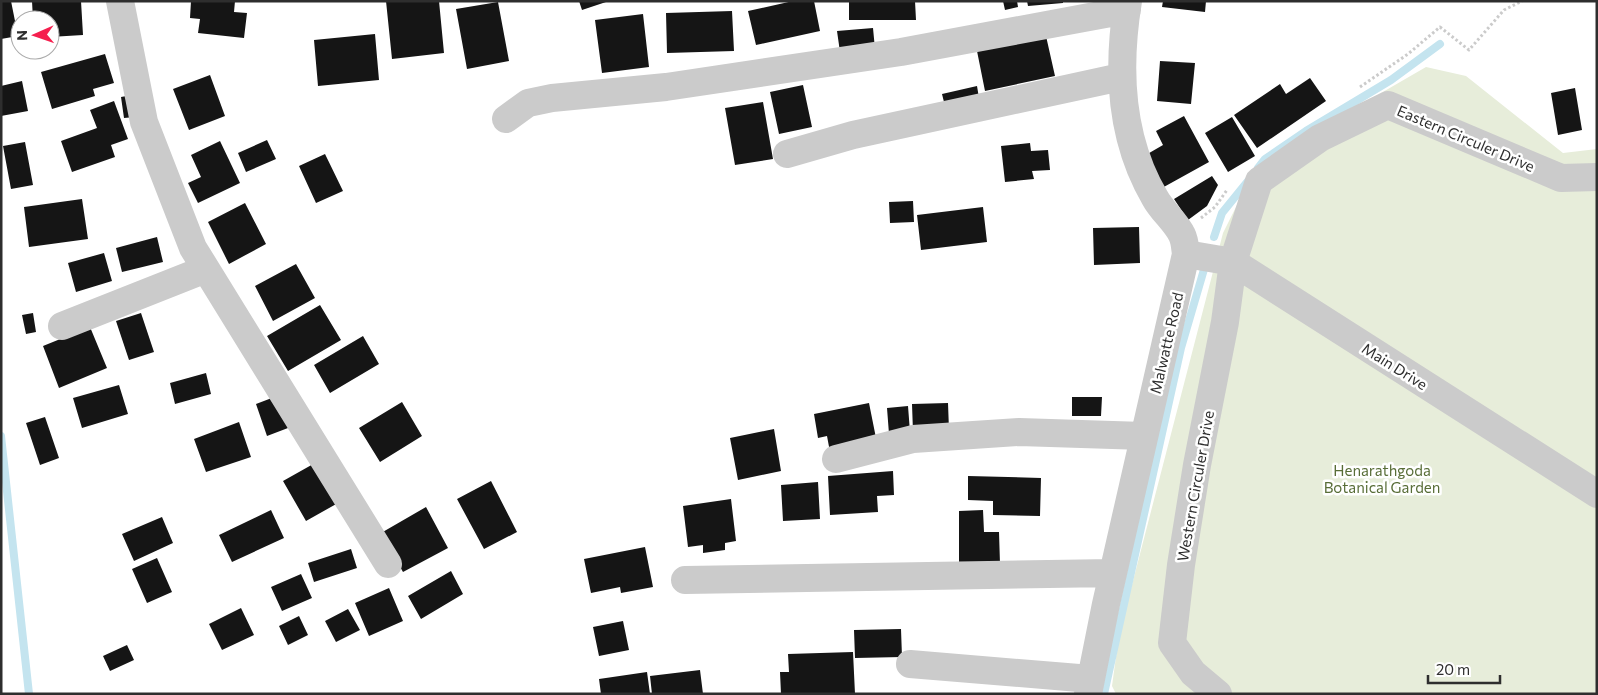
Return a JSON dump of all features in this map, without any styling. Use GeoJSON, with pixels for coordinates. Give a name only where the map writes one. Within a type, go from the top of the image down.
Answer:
{"type":"FeatureCollection","features":[{"type":"Feature","properties":{"kind":"street"},"geometry":{"type":"LineString","coordinates":[[120,1],[144,122],[193,248],[388,564]]}},
{"type":"Feature","properties":{"kind":"street"},"geometry":{"type":"LineString","coordinates":[[506,118],[528,103],[552,98],[666,87],[891,53],[1128,6],[1121,77],[1127,130],[1138,161],[1155,198],[1182,235],[1186,254]]}},
{"type":"Feature","properties":{"kind":"street"},"geometry":{"type":"LineString","coordinates":[[786,154],[853,135],[1121,77]]}},
{"type":"Feature","properties":{"kind":"street","name":"Eastern Circuler Drive"},"geometry":{"type":"LineString","coordinates":[[1233,262],[1259,181],[1320,138],[1388,105],[1561,178],[1597,177]]}},
{"type":"Feature","properties":{"kind":"street","name":"Main Drive"},"geometry":{"type":"LineString","coordinates":[[1186,254],[1233,262],[1597,494]]}},
{"type":"Feature","properties":{"kind":"street","name":"Malwatte Road"},"geometry":{"type":"LineString","coordinates":[[1090,686],[1113,573],[1186,254]]}},
{"type":"Feature","properties":{"kind":"street","name":"Western Circuler Drive"},"geometry":{"type":"LineString","coordinates":[[1218,694],[1193,672],[1172,643],[1184,547],[1225,322],[1233,262]]}},
{"type":"Feature","properties":{"kind":"street"},"geometry":{"type":"LineString","coordinates":[[62,326],[206,270]]}},
{"type":"Feature","properties":{"kind":"street"},"geometry":{"type":"LineString","coordinates":[[836,459],[922,438],[1019,432],[1144,436]]}},
{"type":"Feature","properties":{"kind":"street"},"geometry":{"type":"LineString","coordinates":[[685,580],[1113,573]]}},
{"type":"Feature","properties":{"kind":"street"},"geometry":{"type":"LineString","coordinates":[[910,664],[1090,686]]}},
{"type":"Feature","properties":{"kind":"green space","name":"Henarathgoda Botanical Garden"},"geometry":{"type":"Polygon","coordinates":[[[1426,67],[1466,76],[1563,153],[1597,149],[1597,694],[1116,694],[1112,686],[1119,635],[1223,233],[1250,179],[1312,133],[1426,67]]]}},
{"type":"Feature","properties":{"kind":"building"},"geometry":{"type":"Polygon","coordinates":[[[1,1],[11,1],[13,10],[10,10],[10,37],[1,39],[1,1]]]}},
{"type":"Feature","properties":{"kind":"building"},"geometry":{"type":"Polygon","coordinates":[[[32,1],[81,1],[83,35],[60,36],[60,10],[32,10],[32,1]]]}},
{"type":"Feature","properties":{"kind":"building"},"geometry":{"type":"Polygon","coordinates":[[[191,1],[235,1],[234,12],[247,13],[244,38],[198,33],[200,19],[190,18],[191,1]]]}},
{"type":"Feature","properties":{"kind":"building"},"geometry":{"type":"Polygon","coordinates":[[[386,1],[439,1],[444,53],[392,59],[386,1]]]}},
{"type":"Feature","properties":{"kind":"building"},"geometry":{"type":"Polygon","coordinates":[[[579,1],[606,1],[606,2],[582,10],[579,1]]]}},
{"type":"Feature","properties":{"kind":"building"},"geometry":{"type":"Polygon","coordinates":[[[793,1],[814,1],[820,31],[756,45],[748,11],[793,1]]]}},
{"type":"Feature","properties":{"kind":"building"},"geometry":{"type":"Polygon","coordinates":[[[849,1],[915,1],[916,20],[849,20],[849,1]]]}},
{"type":"Feature","properties":{"kind":"building"},"geometry":{"type":"Polygon","coordinates":[[[1003,1],[1017,1],[1018,7],[1005,10],[1003,1]]]}},
{"type":"Feature","properties":{"kind":"building"},"geometry":{"type":"Polygon","coordinates":[[[1027,1],[1063,1],[1063,3],[1028,6],[1027,1]]]}},
{"type":"Feature","properties":{"kind":"building"},"geometry":{"type":"Polygon","coordinates":[[[1163,1],[1206,1],[1205,12],[1162,7],[1163,1]]]}},
{"type":"Feature","properties":{"kind":"building"},"geometry":{"type":"Polygon","coordinates":[[[498,2],[509,61],[467,69],[456,9],[498,2]]]}},
{"type":"Feature","properties":{"kind":"building"},"geometry":{"type":"Polygon","coordinates":[[[732,11],[734,51],[667,53],[666,13],[732,11]]]}},
{"type":"Feature","properties":{"kind":"building"},"geometry":{"type":"Polygon","coordinates":[[[643,14],[649,67],[602,73],[595,20],[643,14]]]}},
{"type":"Feature","properties":{"kind":"building"},"geometry":{"type":"Polygon","coordinates":[[[873,28],[875,49],[840,52],[837,31],[873,28]]]}},
{"type":"Feature","properties":{"kind":"building"},"geometry":{"type":"Polygon","coordinates":[[[375,34],[379,80],[318,86],[314,40],[375,34]]]}},
{"type":"Feature","properties":{"kind":"building"},"geometry":{"type":"Polygon","coordinates":[[[1046,36],[1055,76],[985,91],[977,51],[1046,36]]]}},
{"type":"Feature","properties":{"kind":"building"},"geometry":{"type":"Polygon","coordinates":[[[105,54],[114,83],[93,89],[95,96],[52,109],[41,72],[105,54]]]}},
{"type":"Feature","properties":{"kind":"building"},"geometry":{"type":"Polygon","coordinates":[[[1160,61],[1195,63],[1191,104],[1157,101],[1160,61]]]}},
{"type":"Feature","properties":{"kind":"building"},"geometry":{"type":"Polygon","coordinates":[[[210,75],[225,116],[189,130],[173,89],[210,75]]]}},
{"type":"Feature","properties":{"kind":"building"},"geometry":{"type":"Polygon","coordinates":[[[1310,78],[1326,101],[1257,148],[1234,115],[1280,84],[1286,94],[1310,78]]]}},
{"type":"Feature","properties":{"kind":"building"},"geometry":{"type":"Polygon","coordinates":[[[22,81],[28,111],[1,116],[1,86],[22,81]]]}},
{"type":"Feature","properties":{"kind":"building"},"geometry":{"type":"Polygon","coordinates":[[[803,85],[812,127],[779,134],[770,92],[803,85]]]}},
{"type":"Feature","properties":{"kind":"building"},"geometry":{"type":"Polygon","coordinates":[[[977,86],[979,98],[945,106],[942,94],[977,86]]]}},
{"type":"Feature","properties":{"kind":"building"},"geometry":{"type":"Polygon","coordinates":[[[1575,88],[1582,130],[1558,135],[1551,93],[1575,88]]]}},
{"type":"Feature","properties":{"kind":"building"},"geometry":{"type":"Polygon","coordinates":[[[132,95],[135,117],[124,118],[121,97],[132,95]]]}},
{"type":"Feature","properties":{"kind":"building"},"geometry":{"type":"Polygon","coordinates":[[[114,101],[128,139],[111,145],[115,157],[72,172],[61,141],[97,128],[90,110],[114,101]]]}},
{"type":"Feature","properties":{"kind":"building"},"geometry":{"type":"Polygon","coordinates":[[[763,102],[773,159],[735,165],[725,108],[763,102]]]}},
{"type":"Feature","properties":{"kind":"building"},"geometry":{"type":"Polygon","coordinates":[[[1184,116],[1209,162],[1162,188],[1144,156],[1163,145],[1156,131],[1184,116]]]}},
{"type":"Feature","properties":{"kind":"building"},"geometry":{"type":"Polygon","coordinates":[[[1232,117],[1255,156],[1228,172],[1205,133],[1232,117]]]}},
{"type":"Feature","properties":{"kind":"building"},"geometry":{"type":"Polygon","coordinates":[[[267,140],[276,159],[246,172],[238,153],[267,140]]]}},
{"type":"Feature","properties":{"kind":"building"},"geometry":{"type":"Polygon","coordinates":[[[220,141],[240,183],[198,203],[188,183],[201,177],[191,155],[220,141]]]}},
{"type":"Feature","properties":{"kind":"building"},"geometry":{"type":"Polygon","coordinates":[[[25,142],[33,185],[11,189],[3,146],[25,142]]]}},
{"type":"Feature","properties":{"kind":"building"},"geometry":{"type":"Polygon","coordinates":[[[1030,143],[1031,151],[1048,150],[1050,170],[1032,171],[1034,179],[1005,182],[1001,146],[1030,143]]]}},
{"type":"Feature","properties":{"kind":"building"},"geometry":{"type":"Polygon","coordinates":[[[325,154],[343,191],[316,203],[299,166],[325,154]]]}},
{"type":"Feature","properties":{"kind":"building"},"geometry":{"type":"Polygon","coordinates":[[[1212,176],[1218,185],[1207,206],[1188,220],[1174,199],[1212,176]]]}},
{"type":"Feature","properties":{"kind":"building"},"geometry":{"type":"Polygon","coordinates":[[[82,199],[88,239],[29,247],[24,207],[82,199]]]}},
{"type":"Feature","properties":{"kind":"building"},"geometry":{"type":"Polygon","coordinates":[[[913,201],[914,222],[890,223],[889,202],[913,201]]]}},
{"type":"Feature","properties":{"kind":"building"},"geometry":{"type":"Polygon","coordinates":[[[245,203],[266,244],[229,264],[208,222],[245,203]]]}},
{"type":"Feature","properties":{"kind":"building"},"geometry":{"type":"Polygon","coordinates":[[[983,207],[987,242],[921,250],[917,215],[983,207]]]}},
{"type":"Feature","properties":{"kind":"building"},"geometry":{"type":"Polygon","coordinates":[[[1139,227],[1140,263],[1094,265],[1093,228],[1139,227]]]}},
{"type":"Feature","properties":{"kind":"building"},"geometry":{"type":"Polygon","coordinates":[[[157,237],[163,262],[122,272],[116,248],[157,237]]]}},
{"type":"Feature","properties":{"kind":"building"},"geometry":{"type":"Polygon","coordinates":[[[104,253],[112,281],[76,292],[68,263],[104,253]]]}},
{"type":"Feature","properties":{"kind":"building"},"geometry":{"type":"Polygon","coordinates":[[[296,264],[315,298],[273,321],[255,286],[296,264]]]}},
{"type":"Feature","properties":{"kind":"building"},"geometry":{"type":"Polygon","coordinates":[[[320,305],[341,340],[288,371],[267,336],[320,305]]]}},
{"type":"Feature","properties":{"kind":"building"},"geometry":{"type":"Polygon","coordinates":[[[33,313],[36,332],[26,334],[22,315],[33,313]]]}},
{"type":"Feature","properties":{"kind":"building"},"geometry":{"type":"Polygon","coordinates":[[[141,313],[154,352],[129,360],[116,321],[141,313]]]}},
{"type":"Feature","properties":{"kind":"building"},"geometry":{"type":"Polygon","coordinates":[[[90,327],[107,368],[59,388],[43,346],[90,327]]]}},
{"type":"Feature","properties":{"kind":"building"},"geometry":{"type":"Polygon","coordinates":[[[363,336],[379,364],[330,393],[314,365],[363,336]]]}},
{"type":"Feature","properties":{"kind":"building"},"geometry":{"type":"Polygon","coordinates":[[[206,373],[211,394],[175,404],[170,383],[206,373]]]}},
{"type":"Feature","properties":{"kind":"building"},"geometry":{"type":"Polygon","coordinates":[[[119,385],[128,414],[82,428],[73,398],[119,385]]]}},
{"type":"Feature","properties":{"kind":"building"},"geometry":{"type":"Polygon","coordinates":[[[277,396],[288,428],[267,436],[256,404],[277,396]]]}},
{"type":"Feature","properties":{"kind":"building"},"geometry":{"type":"Polygon","coordinates":[[[1072,397],[1102,397],[1101,416],[1072,416],[1072,397]]]}},
{"type":"Feature","properties":{"kind":"building"},"geometry":{"type":"Polygon","coordinates":[[[402,402],[422,436],[380,462],[359,428],[402,402]]]}},
{"type":"Feature","properties":{"kind":"building"},"geometry":{"type":"Polygon","coordinates":[[[869,403],[877,443],[830,452],[827,436],[818,438],[814,414],[869,403]]]}},
{"type":"Feature","properties":{"kind":"building"},"geometry":{"type":"Polygon","coordinates":[[[948,403],[949,430],[913,432],[912,404],[948,403]]]}},
{"type":"Feature","properties":{"kind":"building"},"geometry":{"type":"Polygon","coordinates":[[[908,406],[910,432],[889,434],[887,408],[908,406]]]}},
{"type":"Feature","properties":{"kind":"building"},"geometry":{"type":"Polygon","coordinates":[[[45,417],[59,458],[40,465],[26,423],[45,417]]]}},
{"type":"Feature","properties":{"kind":"building"},"geometry":{"type":"Polygon","coordinates":[[[239,422],[251,457],[206,472],[194,439],[239,422]]]}},
{"type":"Feature","properties":{"kind":"building"},"geometry":{"type":"Polygon","coordinates":[[[774,429],[781,471],[738,480],[730,438],[774,429]]]}},
{"type":"Feature","properties":{"kind":"building"},"geometry":{"type":"Polygon","coordinates":[[[315,463],[338,503],[306,521],[283,481],[315,463]]]}},
{"type":"Feature","properties":{"kind":"building"},"geometry":{"type":"Polygon","coordinates":[[[893,471],[894,495],[877,496],[878,512],[830,515],[828,476],[893,471]]]}},
{"type":"Feature","properties":{"kind":"building"},"geometry":{"type":"Polygon","coordinates":[[[968,476],[1041,478],[1040,516],[993,515],[993,501],[968,500],[968,476]]]}},
{"type":"Feature","properties":{"kind":"building"},"geometry":{"type":"Polygon","coordinates":[[[491,481],[517,532],[484,549],[457,499],[491,481]]]}},
{"type":"Feature","properties":{"kind":"building"},"geometry":{"type":"Polygon","coordinates":[[[818,482],[820,519],[783,521],[781,485],[818,482]]]}},
{"type":"Feature","properties":{"kind":"building"},"geometry":{"type":"Polygon","coordinates":[[[731,499],[736,541],[725,543],[725,550],[703,553],[703,545],[688,547],[683,506],[731,499]]]}},
{"type":"Feature","properties":{"kind":"building"},"geometry":{"type":"Polygon","coordinates":[[[426,507],[448,548],[403,572],[381,533],[426,507]]]}},
{"type":"Feature","properties":{"kind":"building"},"geometry":{"type":"Polygon","coordinates":[[[271,510],[284,538],[232,562],[219,535],[271,510]]]}},
{"type":"Feature","properties":{"kind":"building"},"geometry":{"type":"Polygon","coordinates":[[[983,510],[984,532],[999,532],[1000,564],[959,566],[959,511],[983,510]]]}},
{"type":"Feature","properties":{"kind":"building"},"geometry":{"type":"Polygon","coordinates":[[[162,517],[173,543],[134,561],[122,534],[162,517]]]}},
{"type":"Feature","properties":{"kind":"building"},"geometry":{"type":"Polygon","coordinates":[[[645,547],[653,587],[621,593],[620,587],[591,593],[584,559],[645,547]]]}},
{"type":"Feature","properties":{"kind":"building"},"geometry":{"type":"Polygon","coordinates":[[[351,549],[357,568],[314,582],[308,563],[351,549]]]}},
{"type":"Feature","properties":{"kind":"building"},"geometry":{"type":"Polygon","coordinates":[[[157,558],[172,592],[147,603],[132,569],[157,558]]]}},
{"type":"Feature","properties":{"kind":"building"},"geometry":{"type":"Polygon","coordinates":[[[451,571],[463,594],[421,619],[408,596],[451,571]]]}},
{"type":"Feature","properties":{"kind":"building"},"geometry":{"type":"Polygon","coordinates":[[[301,574],[312,598],[282,611],[271,587],[301,574]]]}},
{"type":"Feature","properties":{"kind":"building"},"geometry":{"type":"Polygon","coordinates":[[[389,588],[403,621],[369,636],[355,603],[389,588]]]}},
{"type":"Feature","properties":{"kind":"building"},"geometry":{"type":"Polygon","coordinates":[[[241,608],[254,635],[222,650],[209,624],[241,608]]]}},
{"type":"Feature","properties":{"kind":"building"},"geometry":{"type":"Polygon","coordinates":[[[348,609],[360,630],[336,642],[325,621],[348,609]]]}},
{"type":"Feature","properties":{"kind":"building"},"geometry":{"type":"Polygon","coordinates":[[[299,616],[308,635],[288,645],[279,626],[299,616]]]}},
{"type":"Feature","properties":{"kind":"building"},"geometry":{"type":"Polygon","coordinates":[[[623,621],[629,650],[599,656],[593,627],[623,621]]]}},
{"type":"Feature","properties":{"kind":"building"},"geometry":{"type":"Polygon","coordinates":[[[901,629],[902,657],[855,658],[854,630],[901,629]]]}},
{"type":"Feature","properties":{"kind":"building"},"geometry":{"type":"Polygon","coordinates":[[[127,645],[134,660],[110,671],[103,656],[127,645]]]}},
{"type":"Feature","properties":{"kind":"building"},"geometry":{"type":"Polygon","coordinates":[[[853,652],[855,694],[781,694],[780,672],[789,672],[788,654],[853,652]]]}},
{"type":"Feature","properties":{"kind":"building"},"geometry":{"type":"Polygon","coordinates":[[[700,670],[703,694],[652,694],[650,676],[700,670]]]}},
{"type":"Feature","properties":{"kind":"building"},"geometry":{"type":"Polygon","coordinates":[[[647,672],[650,694],[601,694],[599,679],[647,672]]]}},
{"type":"Feature","properties":{"kind":"waterway"},"geometry":{"type":"LineString","coordinates":[[1258,168],[1265,159],[1306,131],[1391,80],[1440,44]]}},
{"type":"Feature","properties":{"kind":"waterway"},"geometry":{"type":"LineString","coordinates":[[1214,237],[1222,213],[1248,181]]}},
{"type":"Feature","properties":{"kind":"waterway"},"geometry":{"type":"LineString","coordinates":[[1104,694],[1181,348],[1205,266]]}},
{"type":"Feature","properties":{"kind":"waterway"},"geometry":{"type":"LineString","coordinates":[[1,436],[29,694]]}}]}
